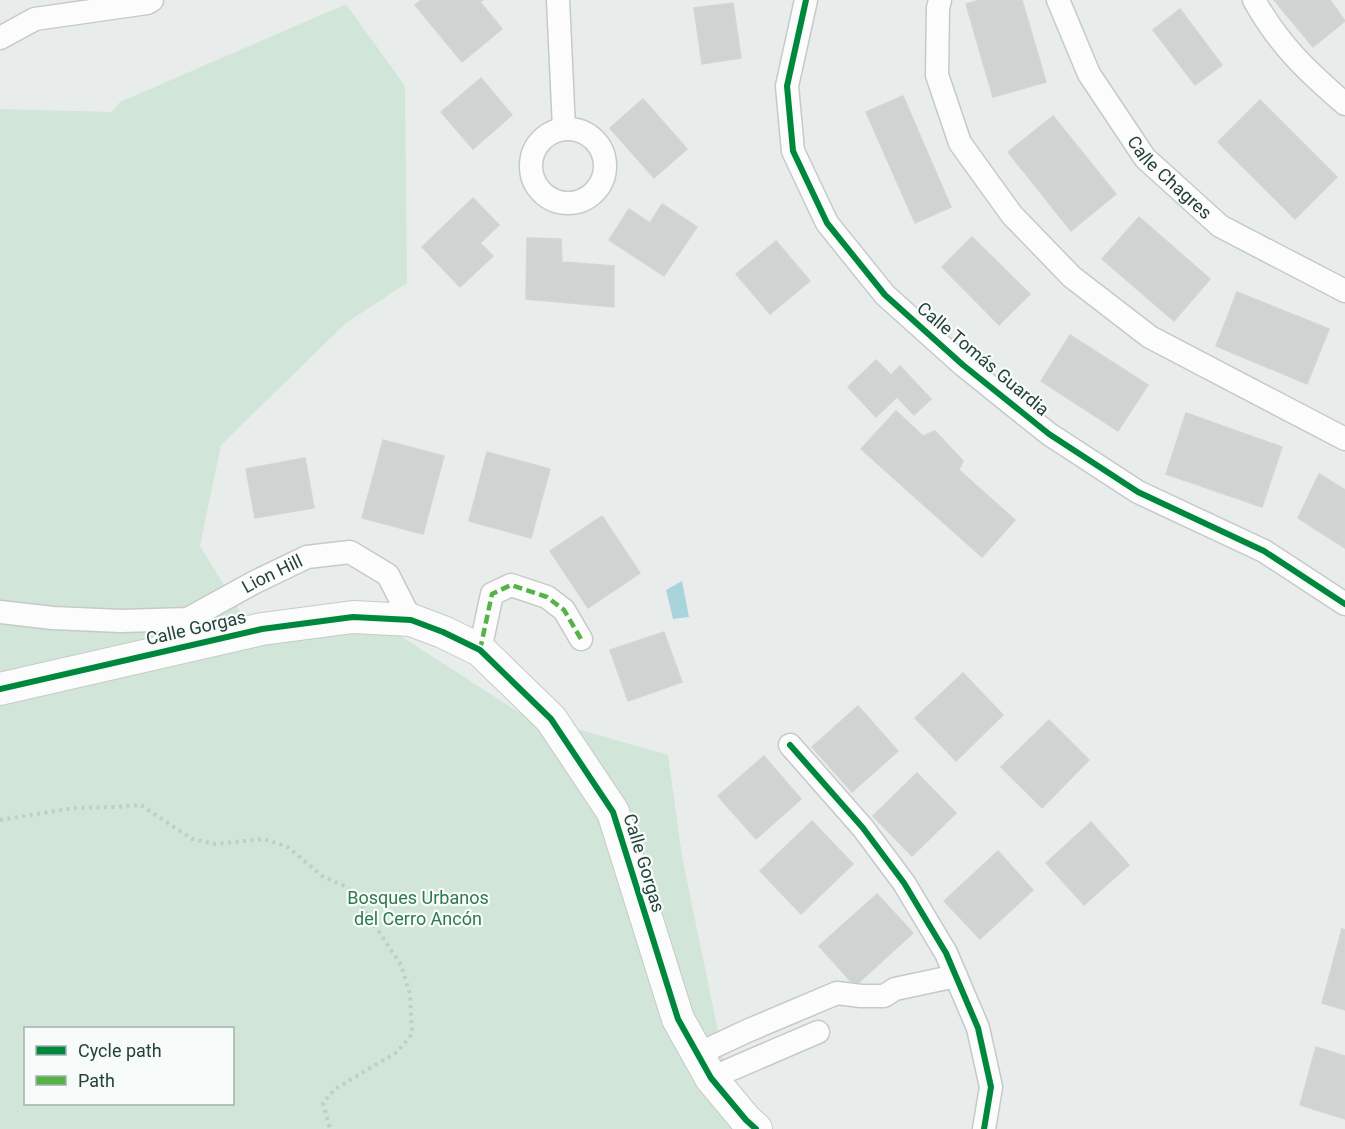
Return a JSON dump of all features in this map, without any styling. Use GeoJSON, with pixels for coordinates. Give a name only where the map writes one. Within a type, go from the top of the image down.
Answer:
{"type":"FeatureCollection","features":[{"type":"Feature","properties":{"kind":"street"},"geometry":{"type":"LineString","coordinates":[[0,38],[35,19],[147,3],[152,0]]}},
{"type":"Feature","properties":{"kind":"street"},"geometry":{"type":"LineString","coordinates":[[558,0],[564,128]]}},
{"type":"Feature","properties":{"kind":"street","name":"Calle Tomás Guardia"},"geometry":{"type":"LineString","coordinates":[[806,0],[787,86],[794,151],[827,223],[885,295],[963,365],[1049,434],[1138,492],[1264,551],[1345,603]]}},
{"type":"Feature","properties":{"kind":"street"},"geometry":{"type":"LineString","coordinates":[[940,0],[937,75],[960,143],[1012,215],[1072,277],[1150,336],[1345,439]]}},
{"type":"Feature","properties":{"kind":"street","name":"Calle Chagres"},"geometry":{"type":"LineString","coordinates":[[1058,0],[1089,74],[1145,158],[1220,226],[1345,291]]}},
{"type":"Feature","properties":{"kind":"street"},"geometry":{"type":"LineString","coordinates":[[1254,0],[1268,24],[1304,69],[1345,104]]}},
{"type":"Feature","properties":{"kind":"street","name":"Lion Hill"},"geometry":{"type":"LineString","coordinates":[[0,612],[110,621],[188,619],[255,582],[307,557],[350,552],[388,575],[411,620]]}},
{"type":"Feature","properties":{"kind":"street"},"geometry":{"type":"LineString","coordinates":[[480,650],[492,594],[511,585],[547,597],[564,610],[581,639]]}},
{"type":"Feature","properties":{"kind":"street","name":"Calle Gorgas"},"geometry":{"type":"LineString","coordinates":[[0,688],[262,628],[353,617],[411,620],[480,650],[551,719],[613,812],[678,1018],[704,1066],[746,1120],[756,1129]]}},
{"type":"Feature","properties":{"kind":"street"},"geometry":{"type":"LineString","coordinates":[[790,745],[863,828],[904,883],[946,952],[978,1028],[991,1088],[984,1129]]}},
{"type":"Feature","properties":{"kind":"street"},"geometry":{"type":"LineString","coordinates":[[704,1066],[747,1031],[837,993],[884,996],[895,989],[956,976]]}},
{"type":"Feature","properties":{"kind":"street"},"geometry":{"type":"LineString","coordinates":[[704,1066],[818,1032]]}},
{"type":"Feature","properties":{"kind":"path"},"geometry":{"type":"LineString","coordinates":[[0,820],[74,808],[141,805],[192,839],[214,844],[264,839],[288,847],[322,876],[347,887],[401,965],[410,994],[412,1034],[397,1052],[335,1089],[323,1103],[330,1129]]}},
{"type":"Feature","properties":{"kind":"green space","name":"Bosques Urbanos del Cerro Ancón"},"geometry":{"type":"Polygon","coordinates":[[[346,4],[405,86],[407,283],[346,323],[221,445],[200,546],[261,646],[370,616],[518,712],[668,755],[682,856],[738,1129],[0,1129],[0,109],[112,112],[120,102],[346,4]]]}},
{"type":"Feature","properties":{"kind":"water"},"geometry":{"type":"Polygon","coordinates":[[[682,581],[689,617],[673,619],[666,590],[682,581]]]}},
{"type":"Feature","properties":{"kind":"building"},"geometry":{"type":"Polygon","coordinates":[[[421,0],[483,0],[480,2],[502,29],[462,62],[415,5],[421,0]]]}},
{"type":"Feature","properties":{"kind":"building"},"geometry":{"type":"Polygon","coordinates":[[[980,0],[1022,0],[1046,82],[993,97],[966,4],[980,0]]]}},
{"type":"Feature","properties":{"kind":"building"},"geometry":{"type":"Polygon","coordinates":[[[1274,0],[1330,0],[1345,21],[1313,47],[1274,0]]]}},
{"type":"Feature","properties":{"kind":"building"},"geometry":{"type":"Polygon","coordinates":[[[733,3],[741,58],[702,64],[694,8],[733,3]]]}},
{"type":"Feature","properties":{"kind":"building"},"geometry":{"type":"Polygon","coordinates":[[[1180,9],[1222,65],[1195,85],[1153,30],[1180,9]]]}},
{"type":"Feature","properties":{"kind":"building"},"geometry":{"type":"Polygon","coordinates":[[[481,78],[512,115],[473,149],[441,112],[481,78]]]}},
{"type":"Feature","properties":{"kind":"building"},"geometry":{"type":"Polygon","coordinates":[[[903,96],[951,207],[915,223],[866,112],[903,96]]]}},
{"type":"Feature","properties":{"kind":"building"},"geometry":{"type":"Polygon","coordinates":[[[643,99],[687,149],[654,178],[610,128],[643,99]]]}},
{"type":"Feature","properties":{"kind":"building"},"geometry":{"type":"Polygon","coordinates":[[[1260,100],[1337,177],[1295,219],[1218,142],[1260,100]]]}},
{"type":"Feature","properties":{"kind":"building"},"geometry":{"type":"Polygon","coordinates":[[[1053,116],[1116,194],[1071,231],[1008,152],[1053,116]]]}},
{"type":"Feature","properties":{"kind":"building"},"geometry":{"type":"Polygon","coordinates":[[[473,198],[499,225],[480,243],[493,256],[460,287],[422,247],[473,198]]]}},
{"type":"Feature","properties":{"kind":"building"},"geometry":{"type":"Polygon","coordinates":[[[662,204],[697,227],[664,276],[609,240],[629,209],[650,223],[662,204]]]}},
{"type":"Feature","properties":{"kind":"building"},"geometry":{"type":"Polygon","coordinates":[[[1139,217],[1210,279],[1174,321],[1102,259],[1139,217]]]}},
{"type":"Feature","properties":{"kind":"building"},"geometry":{"type":"Polygon","coordinates":[[[972,237],[1030,294],[999,325],[942,267],[972,237]]]}},
{"type":"Feature","properties":{"kind":"building"},"geometry":{"type":"Polygon","coordinates":[[[527,238],[561,239],[562,262],[614,266],[614,307],[526,299],[527,238]]]}},
{"type":"Feature","properties":{"kind":"building"},"geometry":{"type":"Polygon","coordinates":[[[776,241],[810,281],[770,314],[736,274],[776,241]]]}},
{"type":"Feature","properties":{"kind":"building"},"geometry":{"type":"Polygon","coordinates":[[[1237,292],[1329,329],[1307,384],[1216,346],[1237,292]]]}},
{"type":"Feature","properties":{"kind":"building"},"geometry":{"type":"Polygon","coordinates":[[[1070,335],[1148,385],[1118,431],[1041,381],[1070,335]]]}},
{"type":"Feature","properties":{"kind":"building"},"geometry":{"type":"Polygon","coordinates":[[[876,360],[891,375],[900,366],[931,399],[914,415],[897,397],[876,417],[848,387],[876,360]]]}},
{"type":"Feature","properties":{"kind":"building"},"geometry":{"type":"Polygon","coordinates":[[[896,411],[923,436],[935,431],[963,461],[959,470],[1015,520],[982,557],[861,449],[896,411]]]}},
{"type":"Feature","properties":{"kind":"building"},"geometry":{"type":"Polygon","coordinates":[[[1186,413],[1282,447],[1262,507],[1166,474],[1186,413]]]}},
{"type":"Feature","properties":{"kind":"building"},"geometry":{"type":"Polygon","coordinates":[[[383,440],[444,456],[423,534],[362,518],[383,440]]]}},
{"type":"Feature","properties":{"kind":"building"},"geometry":{"type":"Polygon","coordinates":[[[487,452],[550,469],[531,538],[469,521],[487,452]]]}},
{"type":"Feature","properties":{"kind":"building"},"geometry":{"type":"Polygon","coordinates":[[[305,458],[314,508],[255,518],[246,469],[305,458]]]}},
{"type":"Feature","properties":{"kind":"building"},"geometry":{"type":"Polygon","coordinates":[[[1319,474],[1345,490],[1345,548],[1298,518],[1319,474]]]}},
{"type":"Feature","properties":{"kind":"building"},"geometry":{"type":"Polygon","coordinates":[[[602,516],[640,573],[588,608],[550,551],[602,516]]]}},
{"type":"Feature","properties":{"kind":"building"},"geometry":{"type":"Polygon","coordinates":[[[664,632],[682,682],[628,701],[610,650],[664,632]]]}},
{"type":"Feature","properties":{"kind":"building"},"geometry":{"type":"Polygon","coordinates":[[[963,673],[1003,715],[956,761],[915,718],[963,673]]]}},
{"type":"Feature","properties":{"kind":"building"},"geometry":{"type":"Polygon","coordinates":[[[858,706],[898,751],[852,792],[812,747],[858,706]]]}},
{"type":"Feature","properties":{"kind":"building"},"geometry":{"type":"Polygon","coordinates":[[[1049,720],[1089,760],[1042,808],[1001,767],[1049,720]]]}},
{"type":"Feature","properties":{"kind":"building"},"geometry":{"type":"Polygon","coordinates":[[[764,756],[801,799],[756,839],[718,796],[764,756]]]}},
{"type":"Feature","properties":{"kind":"building"},"geometry":{"type":"Polygon","coordinates":[[[917,773],[956,813],[912,856],[873,816],[917,773]]]}},
{"type":"Feature","properties":{"kind":"building"},"geometry":{"type":"Polygon","coordinates":[[[812,821],[853,864],[801,914],[760,871],[812,821]]]}},
{"type":"Feature","properties":{"kind":"building"},"geometry":{"type":"Polygon","coordinates":[[[1091,822],[1129,865],[1084,905],[1046,863],[1091,822]]]}},
{"type":"Feature","properties":{"kind":"building"},"geometry":{"type":"Polygon","coordinates":[[[998,851],[1033,890],[980,939],[944,901],[998,851]]]}},
{"type":"Feature","properties":{"kind":"building"},"geometry":{"type":"Polygon","coordinates":[[[877,894],[913,933],[855,986],[819,946],[877,894]]]}},
{"type":"Feature","properties":{"kind":"building"},"geometry":{"type":"Polygon","coordinates":[[[1342,929],[1345,930],[1345,1010],[1322,1003],[1342,929]]]}},
{"type":"Feature","properties":{"kind":"building"},"geometry":{"type":"Polygon","coordinates":[[[1316,1047],[1345,1056],[1345,1119],[1300,1105],[1316,1047]]]}},
{"type":"Feature","properties":{"kind":"marked path"},"geometry":{"type":"LineString","coordinates":[[480,650],[492,594],[511,585],[547,597],[564,610],[581,639]]}},
{"type":"Feature","properties":{"kind":"cycle path"},"geometry":{"type":"LineString","coordinates":[[806,0],[787,86],[793,151],[827,223],[885,295],[963,365],[1049,434],[1138,492],[1264,551],[1345,604]]}},
{"type":"Feature","properties":{"kind":"cycle path"},"geometry":{"type":"LineString","coordinates":[[0,689],[262,629],[353,617],[411,620],[480,650],[551,719],[613,812],[678,1019],[711,1078],[756,1129]]}},
{"type":"Feature","properties":{"kind":"cycle path"},"geometry":{"type":"LineString","coordinates":[[790,745],[863,828],[904,883],[946,953],[978,1028],[991,1087],[984,1129]]}}]}
